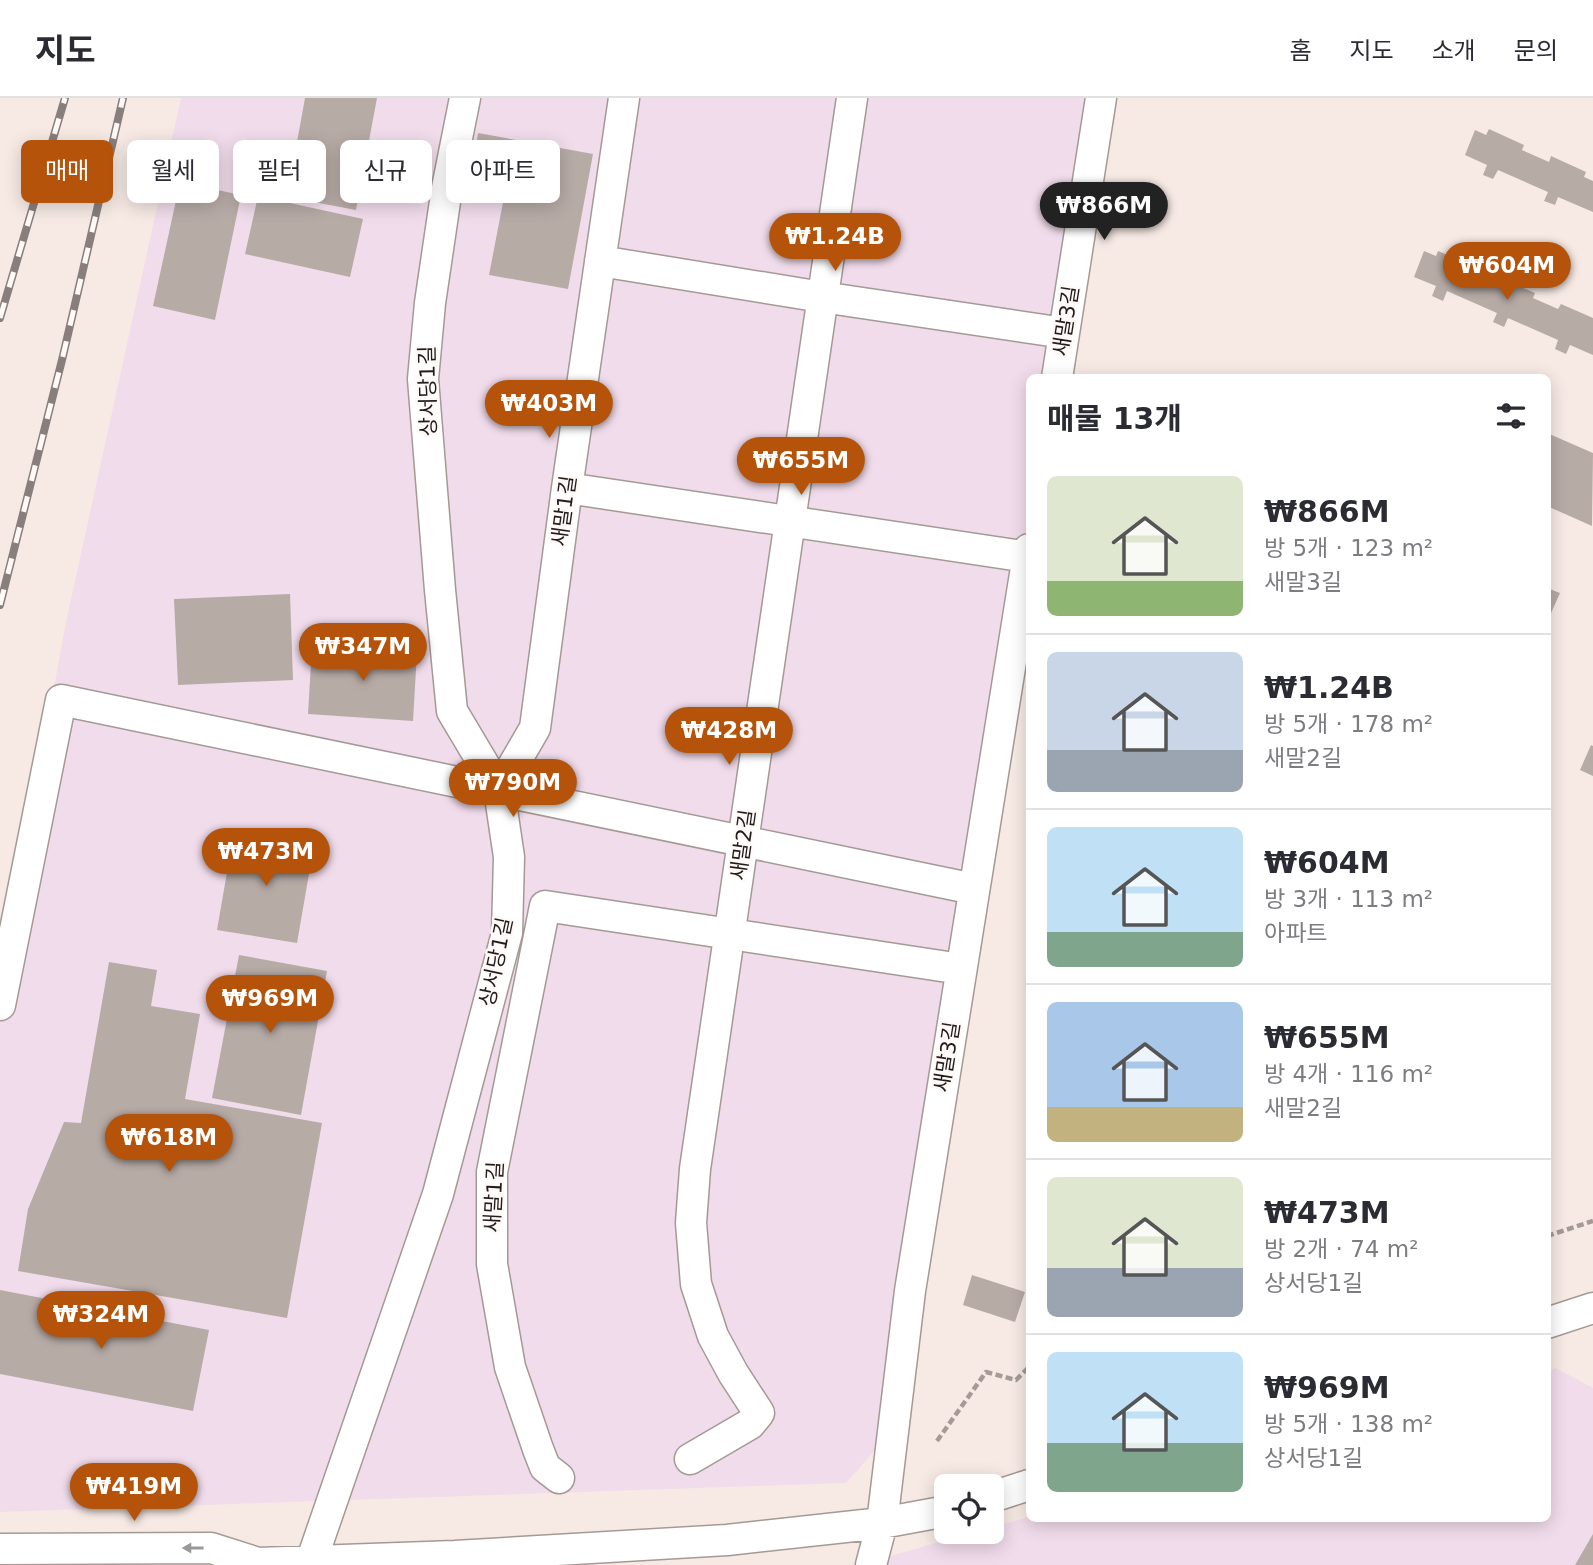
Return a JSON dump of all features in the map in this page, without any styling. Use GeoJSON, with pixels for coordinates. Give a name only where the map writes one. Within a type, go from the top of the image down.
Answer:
{"type":"FeatureCollection","features":[{"type":"Feature","properties":{"kind":"street","name":"상서당1길"},"geometry":{"type":"LineString","coordinates":[[311,1563],[438,1194],[507,933],[509,857],[499,790],[452,711],[423,379],[430,303],[445,201],[465,98]]}},
{"type":"Feature","properties":{"kind":"street","name":"새말1길"},"geometry":{"type":"LineString","coordinates":[[499,790],[535,728],[624,98]]}},
{"type":"Feature","properties":{"kind":"street","name":"새말2길"},"geometry":{"type":"LineString","coordinates":[[690,1459],[750,1424],[759,1413],[713,1336],[696,1284],[691,1223],[695,1169],[852,98]]}},
{"type":"Feature","properties":{"kind":"street","name":"새말3길"},"geometry":{"type":"LineString","coordinates":[[1058,374],[1101,98]]}},
{"type":"Feature","properties":{"kind":"street"},"geometry":{"type":"LineString","coordinates":[[600,261],[1064,333]]}},
{"type":"Feature","properties":{"kind":"street"},"geometry":{"type":"LineString","coordinates":[[567,488],[1026,553]]}},
{"type":"Feature","properties":{"kind":"street","name":"새말3길"},"geometry":{"type":"LineString","coordinates":[[871,1565],[882,1523],[910,1291],[1026,565]]}},
{"type":"Feature","properties":{"kind":"street"},"geometry":{"type":"LineString","coordinates":[[0,1005],[61,700],[974,889]]}},
{"type":"Feature","properties":{"kind":"street","name":"새말1길"},"geometry":{"type":"LineString","coordinates":[[559,1478],[545,1467],[510,1367],[492,1264],[492,1172],[545,906],[730,934]]}},
{"type":"Feature","properties":{"kind":"street"},"geometry":{"type":"LineString","coordinates":[[730,934],[961,969]]}},
{"type":"Feature","properties":{"kind":"street"},"geometry":{"type":"LineString","coordinates":[[1551,1322],[1593,1308]]}},
{"type":"Feature","properties":{"kind":"street"},"geometry":{"type":"LineString","coordinates":[[1004,1493],[1026,1486]]}},
{"type":"Feature","properties":{"kind":"street"},"geometry":{"type":"LineString","coordinates":[[0,1549],[211,1548],[257,1564],[458,1561],[727,1540],[882,1523],[934,1513]]}},
{"type":"Feature","properties":{"kind":"path"},"geometry":{"type":"LineString","coordinates":[[1551,1235],[1593,1221]]}},
{"type":"Feature","properties":{"kind":"path"},"geometry":{"type":"LineString","coordinates":[[937,1441],[986,1372],[1016,1380],[1026,1370]]}},
{"type":"Feature","properties":{"kind":"shaded area"},"geometry":{"type":"Polygon","coordinates":[[[181,98],[1089,98],[1049,374],[1026,374],[1026,533],[974,889],[885,1439],[846,1483],[0,1512],[0,981],[66,622],[158,203],[219,203],[219,140],[172,140],[181,98]]]}},
{"type":"Feature","properties":{"kind":"shaded area"},"geometry":{"type":"Polygon","coordinates":[[[1556,1368],[1593,1388],[1593,1565],[859,1565],[934,1544],[1004,1544],[1004,1524],[1026,1518],[1026,1522],[1551,1522],[1551,1370],[1556,1368]]]}},
{"type":"Feature","properties":{"kind":"building"},"geometry":{"type":"Polygon","coordinates":[[[305,98],[377,98],[369,140],[340,140],[340,203],[357,203],[356,210],[319,203],[326,203],[326,140],[297,140],[305,98]]]}},
{"type":"Feature","properties":{"kind":"building"},"geometry":{"type":"Polygon","coordinates":[[[1489,129],[1524,145],[1522,150],[1549,162],[1551,156],[1586,172],[1584,177],[1593,181],[1593,212],[1558,197],[1555,205],[1544,201],[1548,192],[1498,170],[1493,179],[1483,175],[1487,165],[1465,155],[1475,130],[1486,135],[1489,129]]]}},
{"type":"Feature","properties":{"kind":"building"},"geometry":{"type":"Polygon","coordinates":[[[478,133],[516,140],[477,140],[478,133]]]}},
{"type":"Feature","properties":{"kind":"building"},"geometry":{"type":"Polygon","coordinates":[[[560,148],[593,154],[568,289],[489,275],[503,203],[560,203],[560,148]]]}},
{"type":"Feature","properties":{"kind":"building"},"geometry":{"type":"Polygon","coordinates":[[[219,190],[233,193],[233,203],[239,203],[215,320],[153,306],[175,203],[219,203],[219,190]]]}},
{"type":"Feature","properties":{"kind":"building"},"geometry":{"type":"Polygon","coordinates":[[[256,203],[290,203],[363,219],[350,277],[245,254],[256,203]]]}},
{"type":"Feature","properties":{"kind":"building"},"geometry":{"type":"Polygon","coordinates":[[[1424,251],[1436,256],[1438,251],[1474,266],[1471,272],[1497,283],[1500,278],[1535,293],[1533,298],[1558,309],[1561,304],[1593,318],[1593,355],[1570,345],[1566,354],[1555,349],[1558,340],[1508,318],[1504,327],[1493,322],[1497,313],[1447,291],[1443,301],[1432,296],[1436,286],[1414,277],[1424,251]]]}},
{"type":"Feature","properties":{"kind":"building"},"geometry":{"type":"Polygon","coordinates":[[[1551,435],[1593,453],[1592,526],[1551,508],[1551,435]]]}},
{"type":"Feature","properties":{"kind":"building"},"geometry":{"type":"Polygon","coordinates":[[[1551,590],[1560,593],[1551,613],[1551,590]]]}},
{"type":"Feature","properties":{"kind":"building"},"geometry":{"type":"Polygon","coordinates":[[[290,594],[293,680],[178,685],[174,599],[290,594]]]}},
{"type":"Feature","properties":{"kind":"building"},"geometry":{"type":"Polygon","coordinates":[[[312,646],[417,652],[413,721],[308,714],[312,646]]]}},
{"type":"Feature","properties":{"kind":"building"},"geometry":{"type":"Polygon","coordinates":[[[1591,745],[1593,746],[1593,776],[1580,770],[1591,745]]]}},
{"type":"Feature","properties":{"kind":"building"},"geometry":{"type":"Polygon","coordinates":[[[234,832],[314,845],[297,943],[217,930],[234,832]]]}},
{"type":"Feature","properties":{"kind":"building"},"geometry":{"type":"Polygon","coordinates":[[[239,955],[327,971],[301,1115],[212,1098],[239,955]]]}},
{"type":"Feature","properties":{"kind":"building"},"geometry":{"type":"Polygon","coordinates":[[[109,962],[157,970],[151,1006],[200,1014],[185,1099],[322,1123],[287,1318],[18,1271],[28,1209],[64,1122],[81,1123],[109,962]]]}},
{"type":"Feature","properties":{"kind":"building"},"geometry":{"type":"Polygon","coordinates":[[[972,1275],[1025,1292],[1015,1322],[963,1305],[972,1275]]]}},
{"type":"Feature","properties":{"kind":"building"},"geometry":{"type":"Polygon","coordinates":[[[0,1290],[209,1330],[193,1411],[0,1374],[0,1290]]]}},
{"type":"Feature","properties":{"kind":"building"},"geometry":{"type":"Polygon","coordinates":[[[1593,1534],[1593,1565],[1575,1565],[1593,1534]]]}},
{"type":"Feature","properties":{"kind":"railway"},"geometry":{"type":"LineString","coordinates":[[0,318],[65,98]]}},
{"type":"Feature","properties":{"kind":"railway"},"geometry":{"type":"LineString","coordinates":[[0,605],[62,360],[123,98]]}}]}
